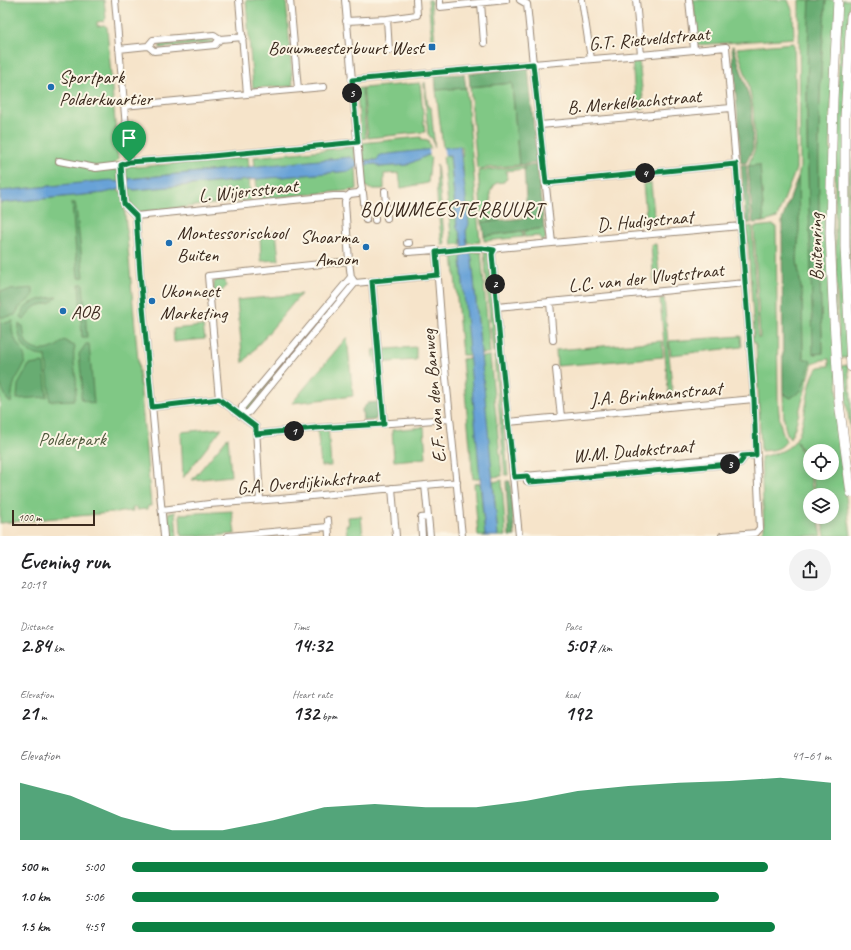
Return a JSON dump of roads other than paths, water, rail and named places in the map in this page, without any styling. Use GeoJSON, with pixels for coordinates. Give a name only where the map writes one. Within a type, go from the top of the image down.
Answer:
{"type":"FeatureCollection","features":[{"type":"Feature","properties":{"kind":"highway","name":"Buitenring"},"geometry":{"type":"LineString","coordinates":[[838,0],[833,99],[830,232],[839,403],[851,493]]}},
{"type":"Feature","properties":{"kind":"highway","name":"Buitenring"},"geometry":{"type":"LineString","coordinates":[[851,16],[846,118],[845,232],[851,367]]}},
{"type":"Feature","properties":{"kind":"street"},"geometry":{"type":"LineString","coordinates":[[114,0],[129,162]]}},
{"type":"Feature","properties":{"kind":"street"},"geometry":{"type":"LineString","coordinates":[[239,0],[247,94]]}},
{"type":"Feature","properties":{"kind":"street"},"geometry":{"type":"LineString","coordinates":[[290,0],[298,89]]}},
{"type":"Feature","properties":{"kind":"street"},"geometry":{"type":"LineString","coordinates":[[345,0],[362,192],[366,220]]}},
{"type":"Feature","properties":{"kind":"street"},"geometry":{"type":"LineString","coordinates":[[346,21],[387,19],[417,15],[416,0]]}},
{"type":"Feature","properties":{"kind":"street"},"geometry":{"type":"LineString","coordinates":[[440,0],[440,7],[506,0]]}},
{"type":"Feature","properties":{"kind":"street"},"geometry":{"type":"LineString","coordinates":[[520,0],[527,4],[552,243]]}},
{"type":"Feature","properties":{"kind":"street"},"geometry":{"type":"LineString","coordinates":[[582,0],[591,58]]}},
{"type":"Feature","properties":{"kind":"street"},"geometry":{"type":"LineString","coordinates":[[636,0],[641,55]]}},
{"type":"Feature","properties":{"kind":"street"},"geometry":{"type":"LineString","coordinates":[[689,0],[694,49]]}},
{"type":"Feature","properties":{"kind":"street"},"geometry":{"type":"LineString","coordinates":[[481,3],[484,42]]}},
{"type":"Feature","properties":{"kind":"street"},"geometry":{"type":"LineString","coordinates":[[387,19],[389,51]]}},
{"type":"Feature","properties":{"kind":"street"},"geometry":{"type":"LineString","coordinates":[[118,49],[148,46],[153,40],[214,35],[220,39],[243,37]]}},
{"type":"Feature","properties":{"kind":"street"},"geometry":{"type":"LineString","coordinates":[[148,46],[154,51],[215,45],[220,39]]}},
{"type":"Feature","properties":{"kind":"street","name":"G.T. Rietveldstraat"},"geometry":{"type":"LineString","coordinates":[[352,80],[726,47],[754,399],[760,528],[756,532],[722,536]]}},
{"type":"Feature","properties":{"kind":"street"},"geometry":{"type":"LineString","coordinates":[[124,106],[324,87]]}},
{"type":"Feature","properties":{"kind":"street","name":"B. Merkelbachstraat"},"geometry":{"type":"LineString","coordinates":[[540,125],[731,108]]}},
{"type":"Feature","properties":{"kind":"street"},"geometry":{"type":"LineString","coordinates":[[60,162],[96,168],[121,165],[129,162],[201,157],[358,142]]}},
{"type":"Feature","properties":{"kind":"street"},"geometry":{"type":"LineString","coordinates":[[546,183],[736,164]]}},
{"type":"Feature","properties":{"kind":"street"},"geometry":{"type":"LineString","coordinates":[[121,165],[124,204],[136,216],[164,536]]}},
{"type":"Feature","properties":{"kind":"street"},"geometry":{"type":"LineString","coordinates":[[385,191],[387,218]]}},
{"type":"Feature","properties":{"kind":"street","name":"L. Wijersstraat"},"geometry":{"type":"LineString","coordinates":[[136,216],[334,196],[346,197],[350,194],[362,192]]}},
{"type":"Feature","properties":{"kind":"street"},"geometry":{"type":"LineString","coordinates":[[346,197],[344,202],[349,262],[351,277],[355,282]]}},
{"type":"Feature","properties":{"kind":"street","name":"D. Hudigstraat"},"geometry":{"type":"LineString","coordinates":[[408,252],[471,248],[494,250],[499,248],[740,226]]}},
{"type":"Feature","properties":{"kind":"street"},"geometry":{"type":"LineString","coordinates":[[494,250],[492,254],[519,536]]}},
{"type":"Feature","properties":{"kind":"street","name":"E.F. van den Banweg"},"geometry":{"type":"LineString","coordinates":[[436,251],[450,419],[462,536]]}},
{"type":"Feature","properties":{"kind":"street"},"geometry":{"type":"LineString","coordinates":[[219,399],[208,276],[349,262]]}},
{"type":"Feature","properties":{"kind":"street"},"geometry":{"type":"LineString","coordinates":[[241,416],[249,412],[355,282],[438,275]]}},
{"type":"Feature","properties":{"kind":"street"},"geometry":{"type":"LineString","coordinates":[[241,416],[242,407],[351,277]]}},
{"type":"Feature","properties":{"kind":"street"},"geometry":{"type":"LineString","coordinates":[[372,281],[384,424]]}},
{"type":"Feature","properties":{"kind":"street","name":"L.C. van der Vlugtstraat"},"geometry":{"type":"LineString","coordinates":[[497,307],[745,283]]}},
{"type":"Feature","properties":{"kind":"street","name":"L.C. van der Vlugtstraat"},"geometry":{"type":"LineString","coordinates":[[550,302],[553,340]]}},
{"type":"Feature","properties":{"kind":"street"},"geometry":{"type":"LineString","coordinates":[[293,346],[299,351]]}},
{"type":"Feature","properties":{"kind":"street"},"geometry":{"type":"LineString","coordinates":[[556,369],[561,417]]}},
{"type":"Feature","properties":{"kind":"street"},"geometry":{"type":"LineString","coordinates":[[152,407],[219,399],[256,427],[260,500]]}},
{"type":"Feature","properties":{"kind":"street","name":"J.A. Brinkmanstraat"},"geometry":{"type":"LineString","coordinates":[[508,422],[754,399]]}},
{"type":"Feature","properties":{"kind":"street"},"geometry":{"type":"LineString","coordinates":[[256,434],[316,428],[450,419]]}},
{"type":"Feature","properties":{"kind":"street","name":"W.M. Dudokstraat"},"geometry":{"type":"LineString","coordinates":[[514,477],[756,455]]}},
{"type":"Feature","properties":{"kind":"street","name":"G.A. Overdijkinkstraat"},"geometry":{"type":"LineString","coordinates":[[162,510],[209,504],[457,482]]}},
{"type":"Feature","properties":{"kind":"street"},"geometry":{"type":"LineString","coordinates":[[426,485],[430,536],[422,536],[421,518],[428,517]]}},
{"type":"Feature","properties":{"kind":"street"},"geometry":{"type":"LineString","coordinates":[[392,488],[396,536]]}},
{"type":"Feature","properties":{"kind":"street"},"geometry":{"type":"LineString","coordinates":[[328,520],[329,536]]}},
{"type":"Feature","properties":{"kind":"street"},"geometry":{"type":"LineString","coordinates":[[422,526],[429,526]]}},
{"type":"Feature","properties":{"kind":"street"},"geometry":{"type":"LineString","coordinates":[[228,536],[328,528]]}},
{"type":"Feature","properties":{"kind":"water"},"geometry":{"type":"Polygon","coordinates":[[[460,146],[469,224],[466,231],[467,243],[472,259],[498,536],[485,536],[461,260],[462,243],[457,228],[450,155],[428,155],[407,165],[380,167],[376,164],[359,166],[350,171],[134,190],[129,187],[104,193],[0,203],[0,191],[111,180],[116,182],[129,181],[128,179],[350,157],[356,161],[377,160],[380,155],[460,146]]]}},
{"type":"Feature","properties":{"kind":"place","name":"Bouwmeesterbuurt West"},"geometry":{"type":"Point","coordinates":[432,47]}},
{"type":"Feature","properties":{"kind":"place","name":"Sportpark Polderkwartier"},"geometry":{"type":"Point","coordinates":[51,87]}},
{"type":"Feature","properties":{"kind":"place","name":"Montessorischool Buiten"},"geometry":{"type":"Point","coordinates":[169,243]}},
{"type":"Feature","properties":{"kind":"place","name":"Shoarma Amoon"},"geometry":{"type":"Point","coordinates":[366,247]}},
{"type":"Feature","properties":{"kind":"place","name":"Ukonnect Marketing"},"geometry":{"type":"Point","coordinates":[152,301]}},
{"type":"Feature","properties":{"kind":"place","name":"AOB"},"geometry":{"type":"Point","coordinates":[63,311]}},
{"type":"Feature","properties":{"kind":"district","name":"BOUWMEESTERBUURT"},"geometry":{"type":"Point","coordinates":[452,209]}},
{"type":"Feature","properties":{"kind":"park label","name":"Polderpark"},"geometry":{"type":"Point","coordinates":[72,438]}}]}
